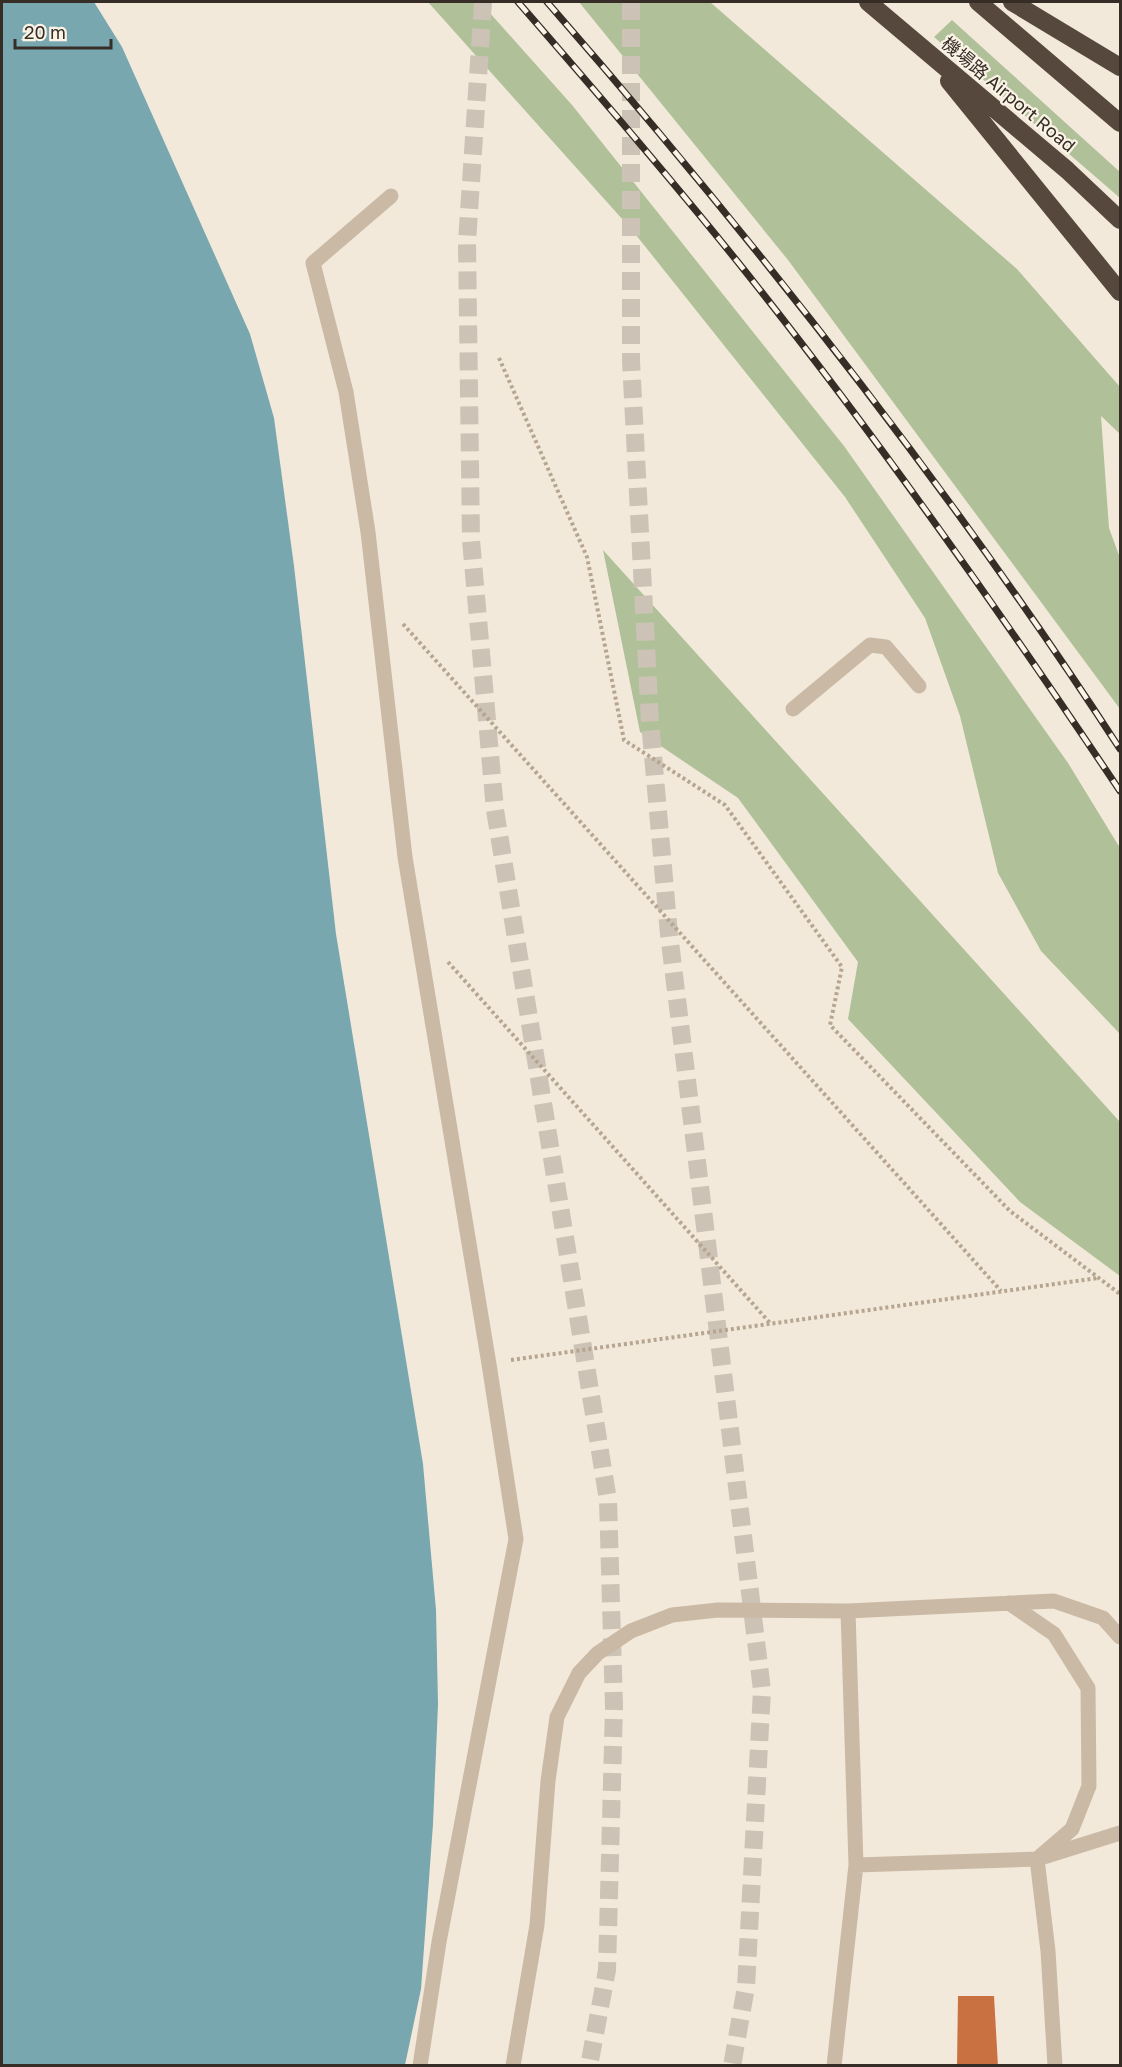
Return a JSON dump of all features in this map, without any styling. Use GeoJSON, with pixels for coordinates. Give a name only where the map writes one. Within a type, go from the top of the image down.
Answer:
{"type":"FeatureCollection","features":[{"type":"Feature","properties":{"kind":"highway","name":"機場路 Airport Road"},"geometry":{"type":"LineString","coordinates":[[868,2],[1067,170],[1120,220]]}},
{"type":"Feature","properties":{"kind":"highway"},"geometry":{"type":"LineString","coordinates":[[978,2],[1120,123]]}},
{"type":"Feature","properties":{"kind":"highway"},"geometry":{"type":"LineString","coordinates":[[1012,2],[1120,68]]}},
{"type":"Feature","properties":{"kind":"highway"},"geometry":{"type":"LineString","coordinates":[[919,45],[1120,292]]}},
{"type":"Feature","properties":{"kind":"lane"},"geometry":{"type":"LineString","coordinates":[[391,196],[313,263],[346,392],[376,593],[405,857],[516,1539],[439,1942],[420,2066]]}},
{"type":"Feature","properties":{"kind":"lane"},"geometry":{"type":"LineString","coordinates":[[793,709],[870,645],[886,647],[919,686]]}},
{"type":"Feature","properties":{"kind":"lane"},"geometry":{"type":"LineString","coordinates":[[513,2066],[537,1925],[548,1780],[557,1718],[579,1673],[598,1653],[631,1631],[672,1615],[718,1610],[848,1611],[1054,1601],[1103,1618],[1120,1637]]}},
{"type":"Feature","properties":{"kind":"lane"},"geometry":{"type":"LineString","coordinates":[[1009,1603],[1054,1634],[1088,1688],[1089,1786],[1072,1829],[1037,1859]]}},
{"type":"Feature","properties":{"kind":"lane"},"geometry":{"type":"LineString","coordinates":[[834,2066],[856,1865],[848,1611]]}},
{"type":"Feature","properties":{"kind":"lane"},"geometry":{"type":"LineString","coordinates":[[856,1865],[1037,1859],[1120,1833]]}},
{"type":"Feature","properties":{"kind":"lane"},"geometry":{"type":"LineString","coordinates":[[1037,1859],[1048,1951],[1055,2066]]}},
{"type":"Feature","properties":{"kind":"path"},"geometry":{"type":"LineString","coordinates":[[499,358],[587,557],[624,741],[726,805],[842,967],[830,1025],[1010,1211],[1120,1294]]}},
{"type":"Feature","properties":{"kind":"path"},"geometry":{"type":"LineString","coordinates":[[376,593],[1001,1291]]}},
{"type":"Feature","properties":{"kind":"path"},"geometry":{"type":"LineString","coordinates":[[417,927],[771,1324]]}},
{"type":"Feature","properties":{"kind":"path"},"geometry":{"type":"LineString","coordinates":[[489,1364],[1099,1278]]}},
{"type":"Feature","properties":{"kind":"green space"},"geometry":{"type":"Polygon","coordinates":[[[428,2],[480,2],[572,105],[844,446],[1068,763],[1120,848],[1120,1034],[1041,951],[998,873],[960,716],[925,618],[845,497],[632,230],[428,2]]]}},
{"type":"Feature","properties":{"kind":"green space"},"geometry":{"type":"Polygon","coordinates":[[[579,2],[710,2],[1017,269],[1120,387],[1120,434],[1101,416],[1109,528],[1120,558],[1120,709],[788,260],[579,2]]]}},
{"type":"Feature","properties":{"kind":"green space"},"geometry":{"type":"Polygon","coordinates":[[[952,20],[1120,172],[1120,198],[934,37],[952,20]]]}},
{"type":"Feature","properties":{"kind":"green space"},"geometry":{"type":"Polygon","coordinates":[[[603,550],[1120,1122],[1120,1276],[1020,1202],[848,1019],[858,962],[738,798],[640,732],[603,550]]]}},
{"type":"Feature","properties":{"kind":"water"},"geometry":{"type":"Polygon","coordinates":[[[2,2],[94,2],[122,47],[250,334],[274,418],[294,566],[336,934],[423,1464],[436,1610],[438,1704],[433,1824],[421,1989],[405,2065],[2,2065],[2,2]]]}},
{"type":"Feature","properties":{"kind":"building"},"geometry":{"type":"Polygon","coordinates":[[[958,1996],[994,1996],[998,2066],[957,2066],[958,1996]]]}},
{"type":"Feature","properties":{"kind":"tunnel"},"geometry":{"type":"LineString","coordinates":[[483,2],[467,242],[471,540],[495,810],[608,1500],[614,1707],[607,1970],[589,2066]]}},
{"type":"Feature","properties":{"kind":"tunnel"},"geometry":{"type":"LineString","coordinates":[[631,2],[631,361],[650,722],[669,934],[762,1690],[746,1987],[732,2066]]}},
{"type":"Feature","properties":{"kind":"railway"},"geometry":{"type":"LineString","coordinates":[[518,2],[629,130],[788,325],[982,589],[1120,791]]}},
{"type":"Feature","properties":{"kind":"railway"},"geometry":{"type":"LineString","coordinates":[[547,2],[699,181],[847,365],[987,555],[1055,651],[1120,749]]}}]}
